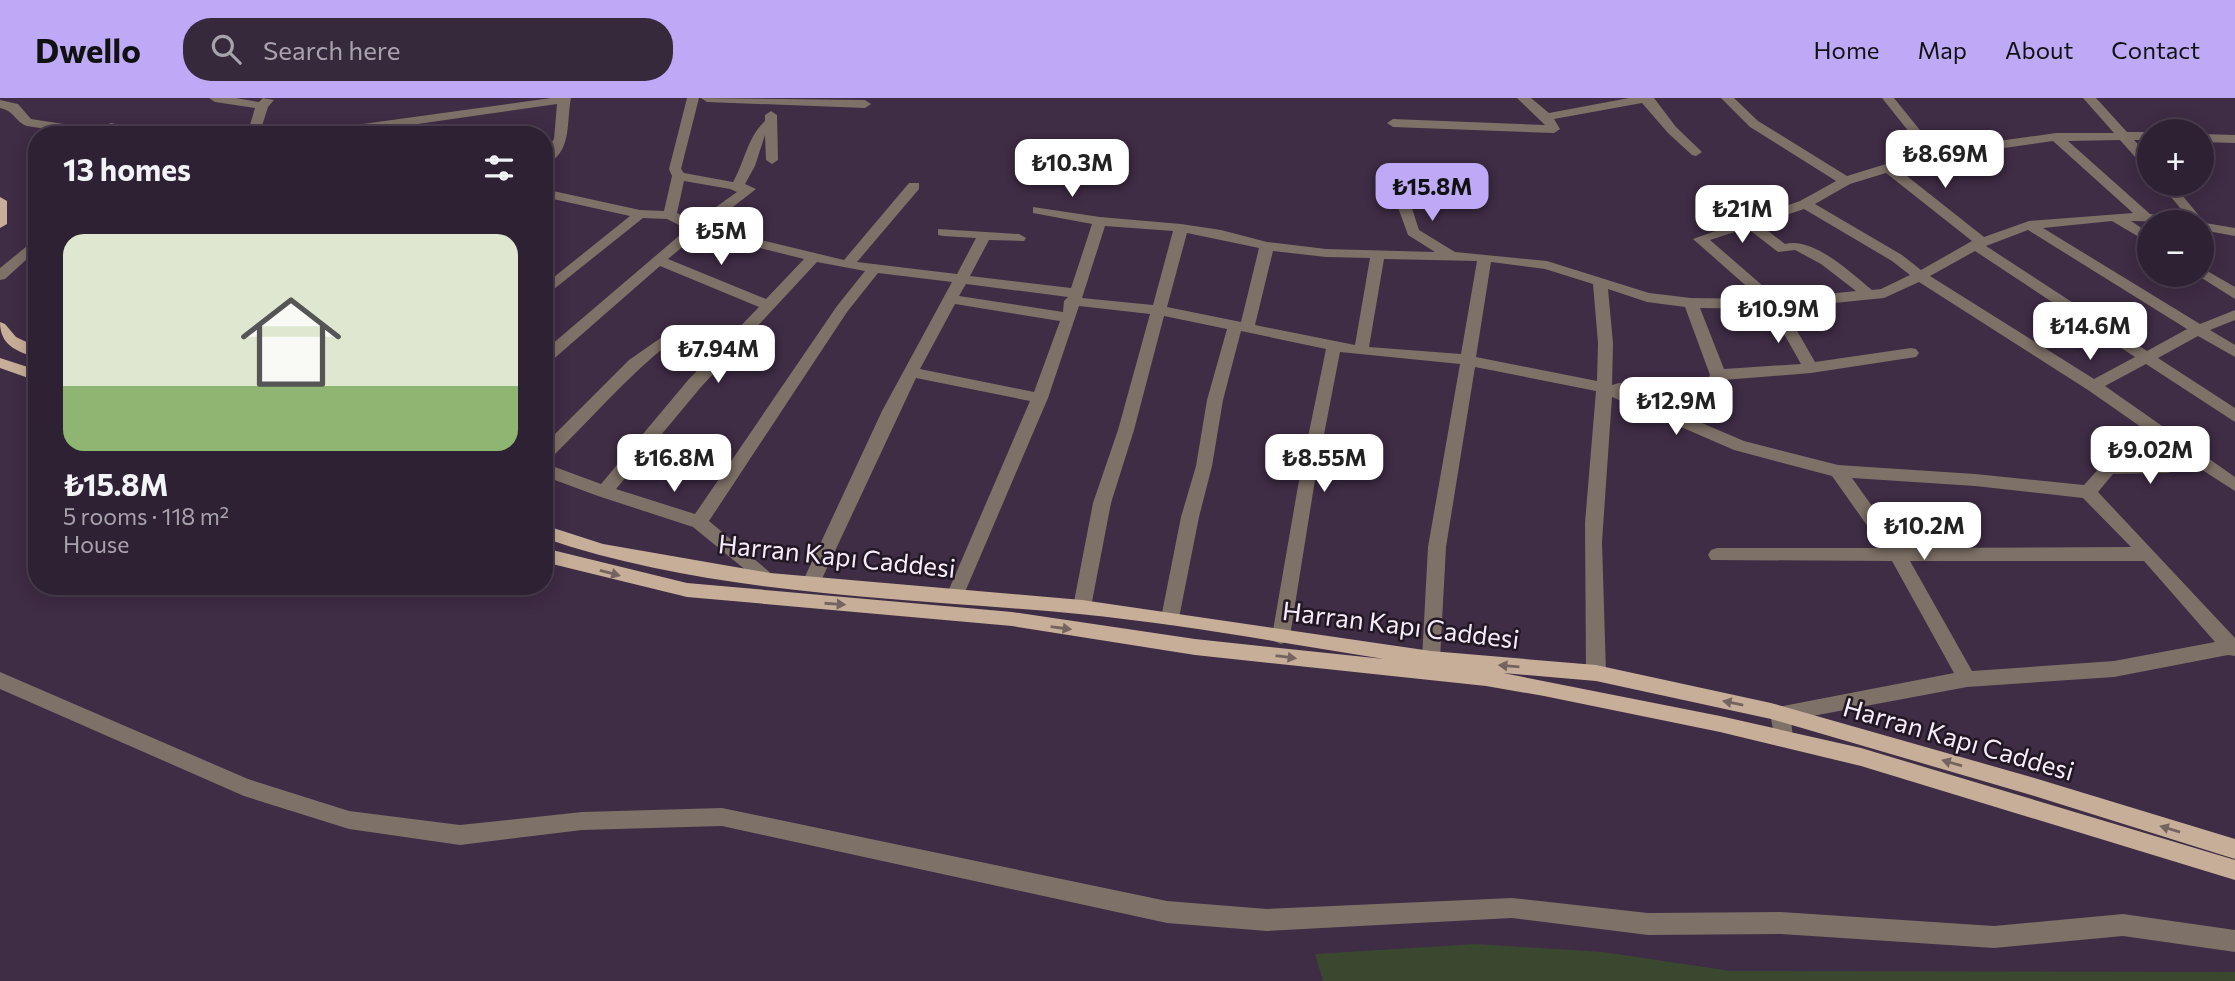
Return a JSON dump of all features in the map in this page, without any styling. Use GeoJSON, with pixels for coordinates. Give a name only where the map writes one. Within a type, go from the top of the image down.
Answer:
{"type":"FeatureCollection","features":[{"type":"Feature","properties":{"kind":"main road"},"geometry":{"type":"LineString","coordinates":[[0,201],[0,224]]}},
{"type":"Feature","properties":{"kind":"main road"},"geometry":{"type":"LineString","coordinates":[[0,327],[11,340],[28,348]]}},
{"type":"Feature","properties":{"kind":"main road"},"geometry":{"type":"LineString","coordinates":[[0,363],[28,373]]}},
{"type":"Feature","properties":{"kind":"main road","name":"Harran Kapı Caddesi"},"geometry":{"type":"LineString","coordinates":[[553,534],[602,551],[770,580],[1082,607],[1431,659],[1596,673],[1780,714],[2031,786],[2235,849]]}},
{"type":"Feature","properties":{"kind":"main road","name":"Harran Kapı Caddesi"},"geometry":{"type":"LineString","coordinates":[[553,557],[687,590],[1012,619],[1195,646],[1486,678],[1634,705],[1861,757],[2235,870]]}},
{"type":"Feature","properties":{"kind":"street"},"geometry":{"type":"LineString","coordinates":[[215,98],[266,102],[257,126]]}},
{"type":"Feature","properties":{"kind":"street"},"geometry":{"type":"LineString","coordinates":[[670,215],[679,176],[675,169],[677,157],[693,98]]}},
{"type":"Feature","properties":{"kind":"street"},"geometry":{"type":"LineString","coordinates":[[707,98],[866,104]]}},
{"type":"Feature","properties":{"kind":"street"},"geometry":{"type":"LineString","coordinates":[[1393,123],[1553,128],[1547,117],[1523,98]]}},
{"type":"Feature","properties":{"kind":"street"},"geometry":{"type":"LineString","coordinates":[[1547,117],[1629,99],[1647,98],[1672,130],[1696,152]]}},
{"type":"Feature","properties":{"kind":"street"},"geometry":{"type":"LineString","coordinates":[[1727,98],[1754,124],[1845,181]]}},
{"type":"Feature","properties":{"kind":"street"},"geometry":{"type":"LineString","coordinates":[[1888,98],[1933,154]]}},
{"type":"Feature","properties":{"kind":"street"},"geometry":{"type":"LineString","coordinates":[[2089,98],[2137,150]]}},
{"type":"Feature","properties":{"kind":"street"},"geometry":{"type":"LineString","coordinates":[[371,126],[567,99],[563,131],[553,154]]}},
{"type":"Feature","properties":{"kind":"street"},"geometry":{"type":"LineString","coordinates":[[772,160],[769,124],[773,99]]}},
{"type":"Feature","properties":{"kind":"street"},"geometry":{"type":"LineString","coordinates":[[0,104],[14,107],[27,122],[52,126]]}},
{"type":"Feature","properties":{"kind":"street"},"geometry":{"type":"LineString","coordinates":[[404,121],[404,126]]}},
{"type":"Feature","properties":{"kind":"street"},"geometry":{"type":"LineString","coordinates":[[736,188],[748,166],[758,135],[769,124]]}},
{"type":"Feature","properties":{"kind":"street"},"geometry":{"type":"LineString","coordinates":[[1811,368],[1776,304],[1700,239],[1805,204],[1845,181],[1933,154],[2056,137],[2137,135]]}},
{"type":"Feature","properties":{"kind":"street"},"geometry":{"type":"LineString","coordinates":[[2056,137],[2138,210]]}},
{"type":"Feature","properties":{"kind":"street"},"geometry":{"type":"LineString","coordinates":[[2230,139],[2235,154]]}},
{"type":"Feature","properties":{"kind":"street"},"geometry":{"type":"LineString","coordinates":[[1887,167],[1978,243],[2143,357],[2235,416]]}},
{"type":"Feature","properties":{"kind":"street"},"geometry":{"type":"LineString","coordinates":[[553,351],[696,228],[749,189],[736,188],[723,182],[679,176]]}},
{"type":"Feature","properties":{"kind":"street"},"geometry":{"type":"LineString","coordinates":[[847,265],[914,186]]}},
{"type":"Feature","properties":{"kind":"street"},"geometry":{"type":"LineString","coordinates":[[553,195],[640,214],[670,215],[696,228],[771,245],[813,258],[874,269],[962,279],[1071,304]]}},
{"type":"Feature","properties":{"kind":"street"},"geometry":{"type":"LineString","coordinates":[[2176,196],[2188,210]]}},
{"type":"Feature","properties":{"kind":"street"},"geometry":{"type":"LineString","coordinates":[[553,201],[563,198]]}},
{"type":"Feature","properties":{"kind":"street"},"geometry":{"type":"LineString","coordinates":[[1402,199],[1413,232],[1452,256]]}},
{"type":"Feature","properties":{"kind":"street"},"geometry":{"type":"LineString","coordinates":[[1805,204],[1888,252],[1920,276],[2094,386],[2235,485]]}},
{"type":"Feature","properties":{"kind":"street"},"geometry":{"type":"LineString","coordinates":[[1038,211],[1100,221],[1221,234],[1267,246],[1377,257],[1485,257],[1547,265],[1647,297],[1691,303],[1776,304],[1884,293],[1978,243],[2029,225],[2137,217]]}},
{"type":"Feature","properties":{"kind":"street"},"geometry":{"type":"LineString","coordinates":[[553,286],[640,214]]}},
{"type":"Feature","properties":{"kind":"street"},"geometry":{"type":"LineString","coordinates":[[2115,217],[2137,231]]}},
{"type":"Feature","properties":{"kind":"street"},"geometry":{"type":"LineString","coordinates":[[956,594],[1040,398],[1100,221]]}},
{"type":"Feature","properties":{"kind":"street"},"geometry":{"type":"LineString","coordinates":[[1751,224],[1783,249],[1797,245],[1826,261],[1870,295]]}},
{"type":"Feature","properties":{"kind":"street"},"geometry":{"type":"LineString","coordinates":[[2029,225],[2235,352]]}},
{"type":"Feature","properties":{"kind":"street"},"geometry":{"type":"LineString","coordinates":[[1082,607],[1102,503],[1126,430],[1181,228]]}},
{"type":"Feature","properties":{"kind":"street"},"geometry":{"type":"LineString","coordinates":[[2214,228],[2232,233]]}},
{"type":"Feature","properties":{"kind":"street"},"geometry":{"type":"LineString","coordinates":[[943,232],[1019,238]]}},
{"type":"Feature","properties":{"kind":"street"},"geometry":{"type":"LineString","coordinates":[[811,583],[853,489],[911,372],[985,234]]}},
{"type":"Feature","properties":{"kind":"street"},"geometry":{"type":"LineString","coordinates":[[1170,618],[1190,517],[1204,466],[1215,400],[1267,246]]}},
{"type":"Feature","properties":{"kind":"street"},"geometry":{"type":"LineString","coordinates":[[0,276],[28,251]]}},
{"type":"Feature","properties":{"kind":"street"},"geometry":{"type":"LineString","coordinates":[[1361,351],[1377,257]]}},
{"type":"Feature","properties":{"kind":"street"},"geometry":{"type":"LineString","coordinates":[[1431,659],[1437,547],[1485,257]]}},
{"type":"Feature","properties":{"kind":"street"},"geometry":{"type":"LineString","coordinates":[[604,492],[695,383],[813,258]]}},
{"type":"Feature","properties":{"kind":"street"},"geometry":{"type":"LineString","coordinates":[[660,261],[768,305]]}},
{"type":"Feature","properties":{"kind":"street"},"geometry":{"type":"LineString","coordinates":[[699,522],[842,309],[874,269]]}},
{"type":"Feature","properties":{"kind":"street"},"geometry":{"type":"LineString","coordinates":[[2214,280],[2235,293]]}},
{"type":"Feature","properties":{"kind":"street"},"geometry":{"type":"LineString","coordinates":[[1596,673],[1594,525],[1605,388],[1606,319],[1600,283]]}},
{"type":"Feature","properties":{"kind":"street"},"geometry":{"type":"LineString","coordinates":[[951,299],[1159,310],[1361,351],[1467,360],[1605,388],[1708,393],[1718,375],[1691,303]]}},
{"type":"Feature","properties":{"kind":"street"},"geometry":{"type":"LineString","coordinates":[[2094,386],[2143,357],[2197,330],[2235,315]]}},
{"type":"Feature","properties":{"kind":"street"},"geometry":{"type":"LineString","coordinates":[[553,446],[634,364],[662,342]]}},
{"type":"Feature","properties":{"kind":"street"},"geometry":{"type":"LineString","coordinates":[[1281,636],[1306,486],[1334,346]]}},
{"type":"Feature","properties":{"kind":"street"},"geometry":{"type":"LineString","coordinates":[[1718,375],[1811,368],[1911,353]]}},
{"type":"Feature","properties":{"kind":"street"},"geometry":{"type":"LineString","coordinates":[[911,372],[1040,398]]}},
{"type":"Feature","properties":{"kind":"street"},"geometry":{"type":"LineString","coordinates":[[1605,388],[1740,446],[1838,471],[1975,480],[2088,492],[2234,647]]}},
{"type":"Feature","properties":{"kind":"street"},"geometry":{"type":"LineString","coordinates":[[2088,492],[2109,468],[2167,467],[2201,459]]}},
{"type":"Feature","properties":{"kind":"street"},"geometry":{"type":"LineString","coordinates":[[1838,471],[1860,506],[1896,553],[1967,679]]}},
{"type":"Feature","properties":{"kind":"street"},"geometry":{"type":"LineString","coordinates":[[553,472],[604,492],[699,522],[770,580]]}},
{"type":"Feature","properties":{"kind":"street"},"geometry":{"type":"LineString","coordinates":[[1717,555],[2148,554]]}},
{"type":"Feature","properties":{"kind":"street"},"geometry":{"type":"LineString","coordinates":[[1783,738],[1780,714],[1967,679],[2114,669],[2234,647]]}},
{"type":"Feature","properties":{"kind":"street"},"geometry":{"type":"LineString","coordinates":[[0,680],[244,787],[349,820],[460,835],[582,821],[722,817],[1167,912],[1267,920],[1512,908],[1648,924],[1781,923],[1994,937],[2123,925],[2235,941]]}},
{"type":"Feature","properties":{"kind":"green space"},"geometry":{"type":"Polygon","coordinates":[[[1476,944],[1603,952],[1731,971],[2235,972],[2235,981],[1323,981],[1315,954],[1476,944]]]}}]}
